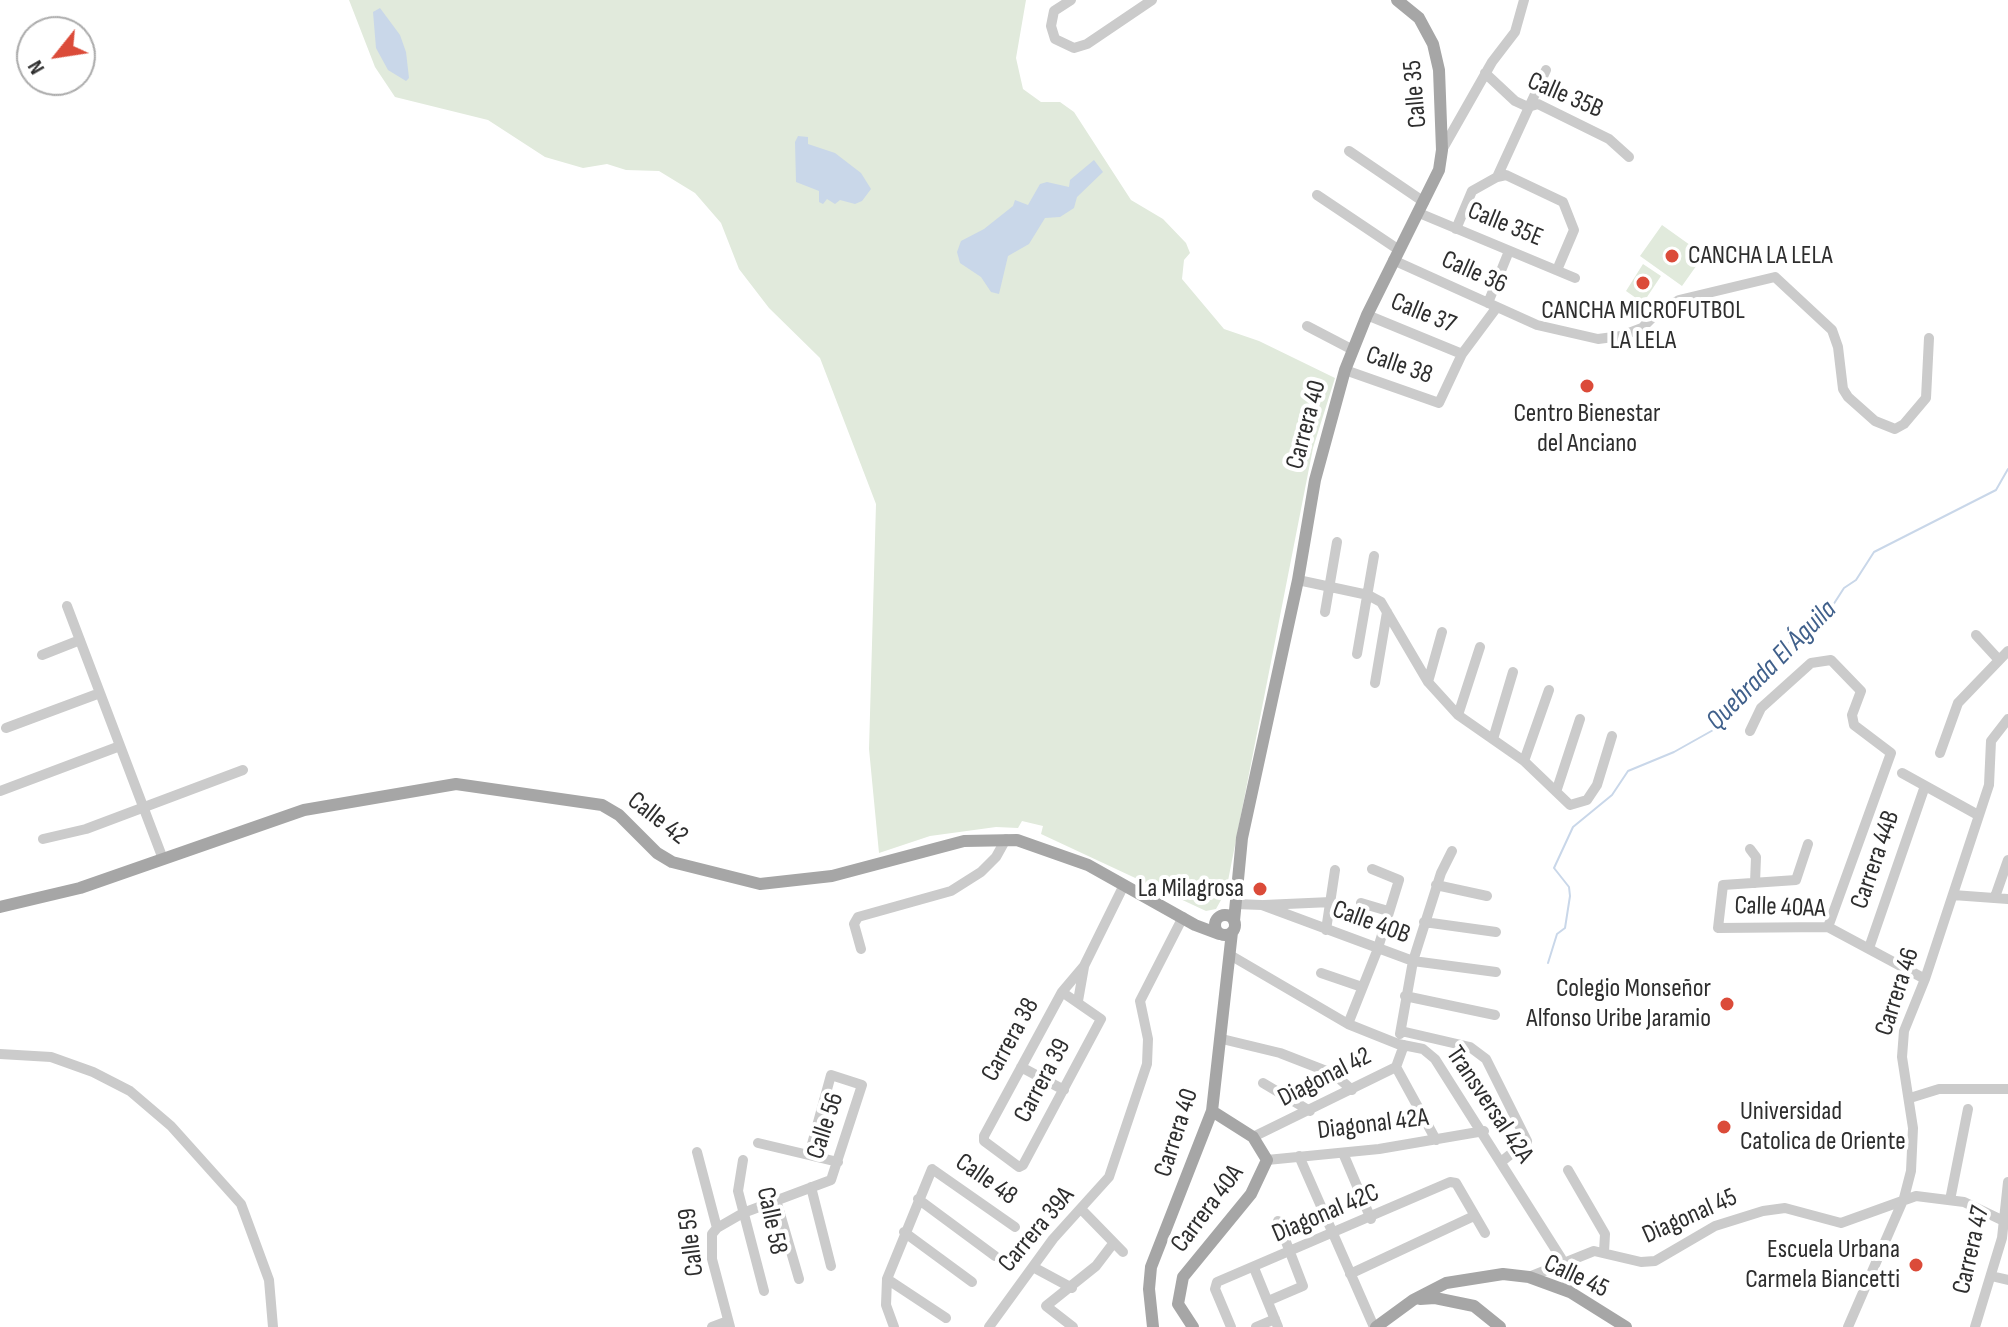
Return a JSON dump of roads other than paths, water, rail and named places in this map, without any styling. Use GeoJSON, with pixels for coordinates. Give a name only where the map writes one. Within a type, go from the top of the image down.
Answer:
{"type":"FeatureCollection","features":[{"type":"Feature","properties":{"kind":"main road","name":"Calle 35"},"geometry":{"type":"LineString","coordinates":[[1397,0],[1419,18],[1433,44],[1439,70],[1442,150]]}},
{"type":"Feature","properties":{"kind":"main road","name":"Carrera 40"},"geometry":{"type":"LineString","coordinates":[[1224,926],[1235,900],[1242,838],[1298,580],[1315,480],[1345,370],[1367,315],[1439,170],[1442,150]]}},
{"type":"Feature","properties":{"kind":"main road","name":"Calle 42"},"geometry":{"type":"LineString","coordinates":[[0,907],[80,888],[304,810],[456,784],[602,805],[619,815],[657,853],[672,862],[760,884],[810,881],[964,841],[1006,839],[1035,844],[1064,855],[1184,918]]}},
{"type":"Feature","properties":{"kind":"main road"},"geometry":{"type":"LineString","coordinates":[[1184,918],[1224,926],[1230,952]]}},
{"type":"Feature","properties":{"kind":"main road","name":"Carrera 40"},"geometry":{"type":"LineString","coordinates":[[1153,1327],[1149,1289],[1151,1267],[1212,1111],[1230,952]]}},
{"type":"Feature","properties":{"kind":"main road"},"geometry":{"type":"LineString","coordinates":[[1212,1111],[1253,1137],[1267,1160]]}},
{"type":"Feature","properties":{"kind":"main road","name":"Carrera 40A"},"geometry":{"type":"LineString","coordinates":[[1193,1327],[1178,1304],[1183,1277],[1251,1194],[1267,1160]]}},
{"type":"Feature","properties":{"kind":"main road","name":"Calle 45"},"geometry":{"type":"LineString","coordinates":[[1375,1327],[1413,1300],[1462,1278],[1503,1274],[1529,1277],[1570,1292],[1626,1327]]}},
{"type":"Feature","properties":{"kind":"main road"},"geometry":{"type":"LineString","coordinates":[[1413,1300],[1435,1298],[1474,1306],[1500,1327]]}},
{"type":"Feature","properties":{"kind":"street"},"geometry":{"type":"LineString","coordinates":[[1071,0],[1054,11],[1051,26],[1055,39],[1074,48],[1087,44],[1152,0]]}},
{"type":"Feature","properties":{"kind":"street","name":"Carrera 40"},"geometry":{"type":"LineString","coordinates":[[1442,150],[1485,73],[1515,32],[1524,0]]}},
{"type":"Feature","properties":{"kind":"street"},"geometry":{"type":"LineString","coordinates":[[1497,177],[1546,70]]}},
{"type":"Feature","properties":{"kind":"street","name":"Calle 35B"},"geometry":{"type":"LineString","coordinates":[[1485,73],[1515,101],[1528,107],[1538,104],[1609,139],[1629,157]]}},
{"type":"Feature","properties":{"kind":"street","name":"Calle 35E"},"geometry":{"type":"LineString","coordinates":[[1349,151],[1422,208],[1456,229],[1575,278]]}},
{"type":"Feature","properties":{"kind":"street"},"geometry":{"type":"LineString","coordinates":[[1456,229],[1472,191],[1506,175],[1563,202],[1574,230],[1557,270]]}},
{"type":"Feature","properties":{"kind":"street"},"geometry":{"type":"LineString","coordinates":[[1317,195],[1396,255]]}},
{"type":"Feature","properties":{"kind":"street"},"geometry":{"type":"LineString","coordinates":[[1462,354],[1492,305],[1509,251]]}},
{"type":"Feature","properties":{"kind":"street","name":"Calle 36"},"geometry":{"type":"LineString","coordinates":[[1396,255],[1537,325],[1598,339],[1621,336],[1642,328],[1657,313],[1679,300],[1775,277],[1832,330],[1838,347],[1843,389],[1848,397],[1875,421],[1895,429],[1904,424],[1926,398],[1929,338]]}},
{"type":"Feature","properties":{"kind":"street","name":"Calle 37"},"geometry":{"type":"LineString","coordinates":[[1367,315],[1462,354]]}},
{"type":"Feature","properties":{"kind":"street"},"geometry":{"type":"LineString","coordinates":[[1307,326],[1353,350]]}},
{"type":"Feature","properties":{"kind":"street","name":"Calle 38"},"geometry":{"type":"LineString","coordinates":[[1345,370],[1439,403],[1462,354]]}},
{"type":"Feature","properties":{"kind":"street"},"geometry":{"type":"LineString","coordinates":[[1325,612],[1337,542]]}},
{"type":"Feature","properties":{"kind":"street"},"geometry":{"type":"LineString","coordinates":[[1357,654],[1374,556]]}},
{"type":"Feature","properties":{"kind":"street"},"geometry":{"type":"LineString","coordinates":[[1298,580],[1368,595],[1381,602],[1428,682],[1458,715],[1524,761],[1557,789],[1570,805],[1587,800],[1597,785],[1612,736]]}},
{"type":"Feature","properties":{"kind":"street"},"geometry":{"type":"LineString","coordinates":[[67,606],[163,859]]}},
{"type":"Feature","properties":{"kind":"street"},"geometry":{"type":"LineString","coordinates":[[1375,683],[1387,612]]}},
{"type":"Feature","properties":{"kind":"street"},"geometry":{"type":"LineString","coordinates":[[1428,682],[1442,632]]}},
{"type":"Feature","properties":{"kind":"street"},"geometry":{"type":"LineString","coordinates":[[1976,635],[1999,660]]}},
{"type":"Feature","properties":{"kind":"street"},"geometry":{"type":"LineString","coordinates":[[42,655],[80,640]]}},
{"type":"Feature","properties":{"kind":"street"},"geometry":{"type":"LineString","coordinates":[[1458,715],[1480,647]]}},
{"type":"Feature","properties":{"kind":"street"},"geometry":{"type":"LineString","coordinates":[[1940,753],[1958,703],[2008,651]]}},
{"type":"Feature","properties":{"kind":"street"},"geometry":{"type":"LineString","coordinates":[[1750,731],[1761,708],[1811,663],[1831,660],[1859,685],[1861,691],[1852,715],[1854,725],[1888,749],[1889,766],[1828,927]]}},
{"type":"Feature","properties":{"kind":"street"},"geometry":{"type":"LineString","coordinates":[[1493,739],[1513,672]]}},
{"type":"Feature","properties":{"kind":"street"},"geometry":{"type":"LineString","coordinates":[[1524,761],[1549,690]]}},
{"type":"Feature","properties":{"kind":"street"},"geometry":{"type":"LineString","coordinates":[[6,728],[100,693]]}},
{"type":"Feature","properties":{"kind":"street"},"geometry":{"type":"LineString","coordinates":[[1557,789],[1580,719]]}},
{"type":"Feature","properties":{"kind":"street","name":"Carrera 46"},"geometry":{"type":"LineString","coordinates":[[1848,1327],[1904,1198],[1912,1161],[1910,1098],[1901,1044],[1989,785],[1991,741],[2008,719]]}},
{"type":"Feature","properties":{"kind":"street"},"geometry":{"type":"LineString","coordinates":[[0,791],[120,746]]}},
{"type":"Feature","properties":{"kind":"street"},"geometry":{"type":"LineString","coordinates":[[43,839],[86,829],[243,770]]}},
{"type":"Feature","properties":{"kind":"street"},"geometry":{"type":"LineString","coordinates":[[1902,773],[1978,815]]}},
{"type":"Feature","properties":{"kind":"street","name":"Carrera 44B"},"geometry":{"type":"LineString","coordinates":[[1869,948],[1925,786]]}},
{"type":"Feature","properties":{"kind":"street"},"geometry":{"type":"LineString","coordinates":[[861,949],[854,924],[858,917],[951,891],[988,865],[1006,839]]}},
{"type":"Feature","properties":{"kind":"street"},"geometry":{"type":"LineString","coordinates":[[1750,849],[1756,857],[1755,883],[1796,880],[1808,844]]}},
{"type":"Feature","properties":{"kind":"street","name":"Diagonal 42"},"geometry":{"type":"LineString","coordinates":[[1253,1137],[1396,1067],[1413,961],[1436,885],[1452,851]]}},
{"type":"Feature","properties":{"kind":"street"},"geometry":{"type":"LineString","coordinates":[[1995,897],[2008,860]]}},
{"type":"Feature","properties":{"kind":"street"},"geometry":{"type":"LineString","coordinates":[[1348,1024],[1377,951],[1399,880],[1372,869]]}},
{"type":"Feature","properties":{"kind":"street"},"geometry":{"type":"LineString","coordinates":[[1326,930],[1335,870]]}},
{"type":"Feature","properties":{"kind":"street","name":"Calle 40AA"},"geometry":{"type":"LineString","coordinates":[[1755,883],[1723,885],[1718,928],[1828,927],[1925,979]]}},
{"type":"Feature","properties":{"kind":"street","name":"Carrera 38"},"geometry":{"type":"LineString","coordinates":[[1022,1167],[983,1138],[1062,992],[1084,966],[1124,885]]}},
{"type":"Feature","properties":{"kind":"street"},"geometry":{"type":"LineString","coordinates":[[1436,885],[1487,896]]}},
{"type":"Feature","properties":{"kind":"street"},"geometry":{"type":"LineString","coordinates":[[1953,895],[2008,899]]}},
{"type":"Feature","properties":{"kind":"street","name":"Calle 40B"},"geometry":{"type":"LineString","coordinates":[[1235,900],[1262,905],[1377,951],[1413,961],[1496,972]]}},
{"type":"Feature","properties":{"kind":"street"},"geometry":{"type":"LineString","coordinates":[[1262,905],[1331,902]]}},
{"type":"Feature","properties":{"kind":"street"},"geometry":{"type":"LineString","coordinates":[[1361,903],[1388,911]]}},
{"type":"Feature","properties":{"kind":"street","name":"Carrera 39A"},"geometry":{"type":"LineString","coordinates":[[989,1327],[1033,1267],[1081,1209],[1101,1190],[1115,1160],[1147,1064],[1148,1039],[1140,1001],[1184,918]]}},
{"type":"Feature","properties":{"kind":"street"},"geometry":{"type":"LineString","coordinates":[[1424,922],[1496,932]]}},
{"type":"Feature","properties":{"kind":"street","name":"Transversal 42A"},"geometry":{"type":"LineString","coordinates":[[1230,952],[1348,1024],[1401,1045],[1423,1049],[1435,1059],[1484,1131],[1556,1250],[1564,1266],[1570,1292]]}},
{"type":"Feature","properties":{"kind":"street","name":"Carrera 38"},"geometry":{"type":"LineString","coordinates":[[1078,1001],[1084,966]]}},
{"type":"Feature","properties":{"kind":"street"},"geometry":{"type":"LineString","coordinates":[[1321,973],[1362,987]]}},
{"type":"Feature","properties":{"kind":"street"},"geometry":{"type":"LineString","coordinates":[[1062,992],[1078,1001]]}},
{"type":"Feature","properties":{"kind":"street"},"geometry":{"type":"LineString","coordinates":[[1405,996],[1495,1015]]}},
{"type":"Feature","properties":{"kind":"street","name":"Carrera 39"},"geometry":{"type":"LineString","coordinates":[[1022,1167],[1100,1016],[1078,1001]]}},
{"type":"Feature","properties":{"kind":"street","name":"Transversal 42A"},"geometry":{"type":"LineString","coordinates":[[1401,1031],[1479,1051],[1499,1080],[1527,1141],[1501,1162]]}},
{"type":"Feature","properties":{"kind":"street"},"geometry":{"type":"LineString","coordinates":[[1222,1039],[1280,1053],[1334,1074],[1352,1090]]}},
{"type":"Feature","properties":{"kind":"street"},"geometry":{"type":"LineString","coordinates":[[0,1054],[51,1057],[93,1072],[130,1091],[171,1126],[241,1204],[269,1280],[273,1327]]}},
{"type":"Feature","properties":{"kind":"street"},"geometry":{"type":"LineString","coordinates":[[1021,1067],[1064,1090]]}},
{"type":"Feature","properties":{"kind":"street"},"geometry":{"type":"LineString","coordinates":[[1396,1067],[1436,1140]]}},
{"type":"Feature","properties":{"kind":"street","name":"Calle 56"},"geometry":{"type":"LineString","coordinates":[[809,1155],[831,1075],[862,1085],[831,1180],[811,1187]]}},
{"type":"Feature","properties":{"kind":"street"},"geometry":{"type":"LineString","coordinates":[[1263,1083],[1310,1111]]}},
{"type":"Feature","properties":{"kind":"street"},"geometry":{"type":"LineString","coordinates":[[1910,1098],[1939,1089],[2008,1089]]}},
{"type":"Feature","properties":{"kind":"street"},"geometry":{"type":"LineString","coordinates":[[1950,1200],[1968,1109]]}},
{"type":"Feature","properties":{"kind":"street","name":"Diagonal 42A"},"geometry":{"type":"LineString","coordinates":[[1267,1160],[1343,1153],[1484,1131]]}},
{"type":"Feature","properties":{"kind":"street"},"geometry":{"type":"LineString","coordinates":[[758,1143],[838,1162]]}},
{"type":"Feature","properties":{"kind":"street","name":"Calle 59"},"geometry":{"type":"LineString","coordinates":[[697,1152],[717,1228],[712,1234],[711,1245],[729,1324]]}},
{"type":"Feature","properties":{"kind":"street"},"geometry":{"type":"LineString","coordinates":[[1343,1153],[1371,1219]]}},
{"type":"Feature","properties":{"kind":"street"},"geometry":{"type":"LineString","coordinates":[[1299,1156],[1331,1236],[1375,1327]]}},
{"type":"Feature","properties":{"kind":"street","name":"Calle 58"},"geometry":{"type":"LineString","coordinates":[[743,1160],[738,1191],[764,1291]]}},
{"type":"Feature","properties":{"kind":"street","name":"Calle 48"},"geometry":{"type":"LineString","coordinates":[[918,1199],[932,1169],[1015,1227]]}},
{"type":"Feature","properties":{"kind":"street"},"geometry":{"type":"LineString","coordinates":[[1568,1170],[1605,1234],[1604,1252]]}},
{"type":"Feature","properties":{"kind":"street","name":"Diagonal 42C"},"geometry":{"type":"LineString","coordinates":[[1231,1327],[1215,1285],[1453,1181],[1474,1216]]}},
{"type":"Feature","properties":{"kind":"street","name":"Carrera 47"},"geometry":{"type":"LineString","coordinates":[[1975,1327],[2006,1223],[2008,1182]]}},
{"type":"Feature","properties":{"kind":"street"},"geometry":{"type":"LineString","coordinates":[[717,1228],[743,1213],[811,1187],[831,1266]]}},
{"type":"Feature","properties":{"kind":"street"},"geometry":{"type":"LineString","coordinates":[[1904,1198],[1950,1200],[1978,1207],[2006,1223]]}},
{"type":"Feature","properties":{"kind":"street","name":"Diagonal 45"},"geometry":{"type":"LineString","coordinates":[[1556,1250],[1583,1254],[1604,1252],[1641,1262],[1655,1261],[1715,1226],[1741,1215],[1785,1208],[1841,1223],[1904,1198]]}},
{"type":"Feature","properties":{"kind":"street"},"geometry":{"type":"LineString","coordinates":[[894,1327],[886,1305],[887,1279],[918,1199],[995,1256]]}},
{"type":"Feature","properties":{"kind":"street"},"geometry":{"type":"LineString","coordinates":[[776,1200],[799,1279]]}},
{"type":"Feature","properties":{"kind":"street"},"geometry":{"type":"LineString","coordinates":[[1081,1209],[1112,1245],[1123,1252]]}},
{"type":"Feature","properties":{"kind":"street"},"geometry":{"type":"LineString","coordinates":[[1350,1274],[1474,1216],[1485,1233]]}},
{"type":"Feature","properties":{"kind":"street"},"geometry":{"type":"LineString","coordinates":[[1268,1301],[1303,1286],[1278,1221]]}},
{"type":"Feature","properties":{"kind":"street"},"geometry":{"type":"LineString","coordinates":[[904,1232],[972,1282]]}},
{"type":"Feature","properties":{"kind":"street"},"geometry":{"type":"LineString","coordinates":[[1073,1327],[1046,1306],[1096,1266],[1112,1245]]}},
{"type":"Feature","properties":{"kind":"street","name":"Diagonal 45"},"geometry":{"type":"LineString","coordinates":[[1529,1277],[1564,1266],[1583,1254]]}},
{"type":"Feature","properties":{"kind":"street"},"geometry":{"type":"LineString","coordinates":[[1033,1267],[1072,1288]]}},
{"type":"Feature","properties":{"kind":"street"},"geometry":{"type":"LineString","coordinates":[[1254,1268],[1277,1323],[1256,1327]]}},
{"type":"Feature","properties":{"kind":"street"},"geometry":{"type":"LineString","coordinates":[[1991,1276],[2008,1280]]}},
{"type":"Feature","properties":{"kind":"street"},"geometry":{"type":"LineString","coordinates":[[887,1279],[946,1318]]}},
{"type":"Feature","properties":{"kind":"street"},"geometry":{"type":"LineString","coordinates":[[712,1327],[729,1324]]}},
{"type":"Feature","properties":{"kind":"water"},"geometry":{"type":"Polygon","coordinates":[[[380,8],[400,35],[406,52],[409,78],[406,81],[388,70],[376,48],[373,12],[380,8]]]}},
{"type":"Feature","properties":{"kind":"water"},"geometry":{"type":"Polygon","coordinates":[[[798,136],[808,137],[808,144],[835,153],[861,173],[871,189],[862,201],[855,204],[840,200],[835,204],[827,199],[823,204],[819,202],[819,191],[796,182],[795,142],[798,136]]]}},
{"type":"Feature","properties":{"kind":"water"},"geometry":{"type":"Polygon","coordinates":[[[1094,160],[1103,172],[1077,197],[1074,208],[1060,217],[1045,218],[1029,244],[1008,256],[999,294],[991,292],[981,277],[960,263],[957,252],[961,241],[984,229],[1013,206],[1015,200],[1028,205],[1040,184],[1047,182],[1069,187],[1070,180],[1094,160]]]}},
{"type":"Feature","properties":{"kind":"waterway","name":"Quebrada El Águila"},"geometry":{"type":"LineString","coordinates":[[1548,963],[1557,934],[1565,928],[1570,896],[1569,887],[1554,868],[1573,827],[1612,795],[1628,771],[1674,752],[1715,729],[1724,718],[1727,704],[1782,647],[1824,619],[1844,588],[1856,580],[1874,552],[1996,490],[2008,469]]}},
{"type":"Feature","properties":{"kind":"place","name":"CANCHA LA LELA"},"geometry":{"type":"Point","coordinates":[1672,256]}},
{"type":"Feature","properties":{"kind":"place","name":"CANCHA MICROFUTBOL LA LELA"},"geometry":{"type":"Point","coordinates":[1643,283]}},
{"type":"Feature","properties":{"kind":"place","name":"Centro Bienestar del Anciano"},"geometry":{"type":"Point","coordinates":[1587,386]}},
{"type":"Feature","properties":{"kind":"place","name":"La Milagrosa"},"geometry":{"type":"Point","coordinates":[1260,889]}},
{"type":"Feature","properties":{"kind":"place","name":"Colegio Monseñor Alfonso Uribe Jaramio"},"geometry":{"type":"Point","coordinates":[1727,1004]}},
{"type":"Feature","properties":{"kind":"place","name":"Universidad Catolica de Oriente"},"geometry":{"type":"Point","coordinates":[1724,1127]}},
{"type":"Feature","properties":{"kind":"place","name":"Escuela Urbana Carmela Biancetti"},"geometry":{"type":"Point","coordinates":[1916,1265]}}]}
